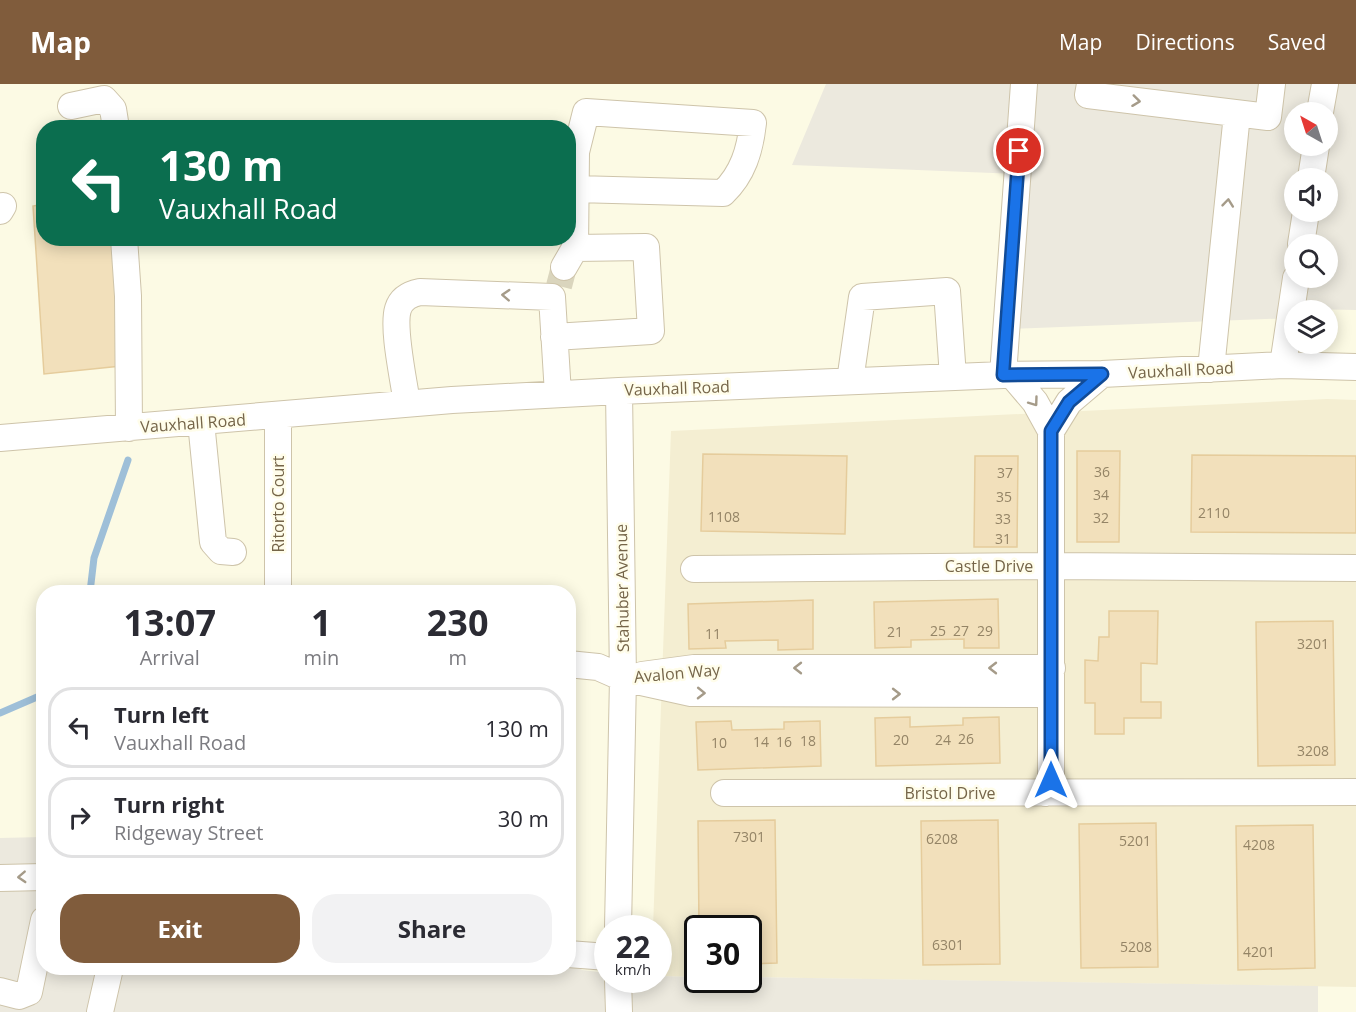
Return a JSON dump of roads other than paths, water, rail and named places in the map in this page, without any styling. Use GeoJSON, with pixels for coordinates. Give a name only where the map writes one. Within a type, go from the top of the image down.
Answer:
{"type":"FeatureCollection","features":[{"type":"Feature","properties":{"kind":"street"},"geometry":{"type":"LineString","coordinates":[[1024,84],[1007,375],[1035,402],[1051,431],[1051,780],[1045,793]]}},
{"type":"Feature","properties":{"kind":"street"},"geometry":{"type":"LineString","coordinates":[[1090,84],[1088,95],[1268,117],[1272,84]]}},
{"type":"Feature","properties":{"kind":"street"},"geometry":{"type":"LineString","coordinates":[[1321,102],[1324,84]]}},
{"type":"Feature","properties":{"kind":"street"},"geometry":{"type":"LineString","coordinates":[[71,106],[104,99],[113,109],[115,120]]}},
{"type":"Feature","properties":{"kind":"street"},"geometry":{"type":"LineString","coordinates":[[586,112],[753,123],[746,155],[735,181],[723,193],[576,189],[576,152],[586,112]]}},
{"type":"Feature","properties":{"kind":"street"},"geometry":{"type":"LineString","coordinates":[[1211,369],[1237,114]]}},
{"type":"Feature","properties":{"kind":"street"},"geometry":{"type":"LineString","coordinates":[[125,246],[128,296],[129,428]]}},
{"type":"Feature","properties":{"kind":"street"},"geometry":{"type":"LineString","coordinates":[[558,394],[555,337],[567,246]]}},
{"type":"Feature","properties":{"kind":"street"},"geometry":{"type":"LineString","coordinates":[[407,404],[396,320],[399,308],[407,297],[420,292],[563,275],[646,247],[651,331],[555,337]]}},
{"type":"Feature","properties":{"kind":"street"},"geometry":{"type":"LineString","coordinates":[[1283,365],[1295,288]]}},
{"type":"Feature","properties":{"kind":"street"},"geometry":{"type":"LineString","coordinates":[[850,381],[862,297],[946,291],[953,377]]}},
{"type":"Feature","properties":{"kind":"street","name":"Vauxhall Road"},"geometry":{"type":"LineString","coordinates":[[0,438],[407,404],[619,390],[1007,375],[1102,374],[1283,365],[1356,367]]}},
{"type":"Feature","properties":{"kind":"street"},"geometry":{"type":"LineString","coordinates":[[1051,431],[1069,402],[1102,374]]}},
{"type":"Feature","properties":{"kind":"street","name":"Stahuber Avenue"},"geometry":{"type":"LineString","coordinates":[[618,915],[623,678],[619,390]]}},
{"type":"Feature","properties":{"kind":"street","name":"Ritorto Court"},"geometry":{"type":"LineString","coordinates":[[278,416],[278,585]]}},
{"type":"Feature","properties":{"kind":"street"},"geometry":{"type":"LineString","coordinates":[[201,422],[213,542],[221,551],[233,552]]}},
{"type":"Feature","properties":{"kind":"street","name":"Castle Drive"},"geometry":{"type":"LineString","coordinates":[[694,569],[1051,566],[1356,568]]}},
{"type":"Feature","properties":{"kind":"street"},"geometry":{"type":"LineString","coordinates":[[576,665],[598,667],[623,678]]}},
{"type":"Feature","properties":{"kind":"street","name":"Avalon Way"},"geometry":{"type":"LineString","coordinates":[[623,678],[694,668],[1052,668]]}},
{"type":"Feature","properties":{"kind":"street","name":"Avalon Way"},"geometry":{"type":"LineString","coordinates":[[623,678],[691,693],[1052,694]]}},
{"type":"Feature","properties":{"kind":"street","name":"Bristol Drive"},"geometry":{"type":"LineString","coordinates":[[724,793],[1356,792]]}},
{"type":"Feature","properties":{"kind":"street"},"geometry":{"type":"LineString","coordinates":[[0,878],[36,878]]}},
{"type":"Feature","properties":{"kind":"street"},"geometry":{"type":"LineString","coordinates":[[576,955],[594,956]]}},
{"type":"Feature","properties":{"kind":"street"},"geometry":{"type":"LineString","coordinates":[[0,991],[19,996],[29,992],[36,958]]}},
{"type":"Feature","properties":{"kind":"street"},"geometry":{"type":"LineString","coordinates":[[100,1012],[108,975]]}},
{"type":"Feature","properties":{"kind":"street"},"geometry":{"type":"LineString","coordinates":[[618,993],[619,1012]]}},
{"type":"Feature","properties":{"kind":"waterway"},"geometry":{"type":"LineString","coordinates":[[91,585],[94,558],[128,460]]}},
{"type":"Feature","properties":{"kind":"waterway"},"geometry":{"type":"LineString","coordinates":[[0,713],[36,697]]}},
{"type":"Feature","properties":{"kind":"tunnel"},"geometry":{"type":"LineString","coordinates":[[559,286],[564,267]]}}]}
